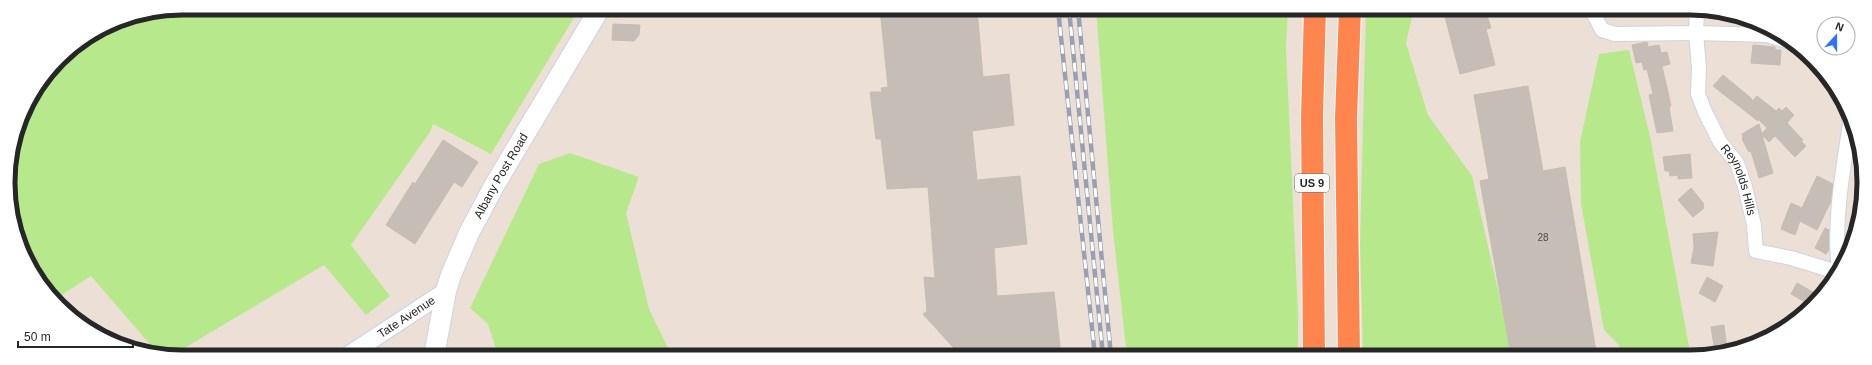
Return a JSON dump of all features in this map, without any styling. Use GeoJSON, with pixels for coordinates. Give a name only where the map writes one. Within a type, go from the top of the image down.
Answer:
{"type":"FeatureCollection","features":[{"type":"Feature","properties":{"kind":"highway","name":"US 9"},"geometry":{"type":"LineString","coordinates":[[1314,350],[1312,118],[1316,15]]}},
{"type":"Feature","properties":{"kind":"highway","name":"US 9"},"geometry":{"type":"LineString","coordinates":[[1349,350],[1346,118],[1350,15]]}},
{"type":"Feature","properties":{"kind":"main road","name":"Albany Post Road"},"geometry":{"type":"LineString","coordinates":[[435,350],[446,291],[463,245],[481,209],[596,15]]}},
{"type":"Feature","properties":{"kind":"street"},"geometry":{"type":"LineString","coordinates":[[1594,15],[1602,30],[1615,34],[1696,33],[1767,35],[1772,37]]}},
{"type":"Feature","properties":{"kind":"street","name":"Reynolds Hills"},"geometry":{"type":"LineString","coordinates":[[1697,15],[1696,33],[1699,68],[1698,94],[1720,142],[1736,163],[1745,187],[1754,225],[1756,251],[1792,258],[1832,271]]}},
{"type":"Feature","properties":{"kind":"street"},"geometry":{"type":"LineString","coordinates":[[1838,261],[1840,194],[1849,132]]}},
{"type":"Feature","properties":{"kind":"street","name":"Tate Avenue"},"geometry":{"type":"LineString","coordinates":[[356,350],[446,291]]}},
{"type":"Feature","properties":{"kind":"green space"},"geometry":{"type":"Polygon","coordinates":[[[172,15],[576,15],[491,154],[433,124],[430,132],[351,245],[390,296],[366,315],[324,265],[181,350],[161,349],[153,347],[91,276],[60,296],[43,276],[32,257],[18,215],[15,193],[15,172],[18,150],[24,129],[32,108],[43,89],[64,64],[89,43],[108,32],[150,18],[172,15]]]}},
{"type":"Feature","properties":{"kind":"green space"},"geometry":{"type":"Polygon","coordinates":[[[1096,15],[1288,15],[1286,47],[1298,314],[1298,350],[1126,350],[1113,231],[1096,15]]]}},
{"type":"Feature","properties":{"kind":"green space"},"geometry":{"type":"Polygon","coordinates":[[[1366,15],[1413,15],[1406,43],[1428,115],[1472,176],[1512,350],[1363,350],[1360,242],[1366,15]]]}},
{"type":"Feature","properties":{"kind":"green space"},"geometry":{"type":"Polygon","coordinates":[[[1629,50],[1650,136],[1690,350],[1621,350],[1618,344],[1604,330],[1581,204],[1580,142],[1599,54],[1629,50]]]}},
{"type":"Feature","properties":{"kind":"green space"},"geometry":{"type":"Polygon","coordinates":[[[570,153],[639,177],[626,213],[649,309],[669,350],[496,350],[488,324],[470,308],[539,164],[570,153]]]}},
{"type":"Feature","properties":{"kind":"building"},"geometry":{"type":"Polygon","coordinates":[[[881,15],[978,15],[983,77],[1009,74],[1014,125],[972,131],[977,180],[1020,176],[1027,244],[994,248],[997,296],[1054,292],[1060,350],[956,350],[923,314],[927,311],[924,277],[935,278],[928,187],[887,189],[881,139],[876,139],[870,92],[882,92],[881,88],[888,87],[881,15]]]}},
{"type":"Feature","properties":{"kind":"building"},"geometry":{"type":"Polygon","coordinates":[[[1445,15],[1487,15],[1491,28],[1486,29],[1495,65],[1460,74],[1445,15]]]}},
{"type":"Feature","properties":{"kind":"building"},"geometry":{"type":"Polygon","coordinates":[[[613,24],[640,25],[639,35],[634,41],[612,40],[613,24]]]}},
{"type":"Feature","properties":{"kind":"building"},"geometry":{"type":"Polygon","coordinates":[[[1647,42],[1648,47],[1659,45],[1661,53],[1667,52],[1670,64],[1662,66],[1671,106],[1669,107],[1673,131],[1657,133],[1649,95],[1653,94],[1647,69],[1644,70],[1642,62],[1636,63],[1632,45],[1647,42]]]}},
{"type":"Feature","properties":{"kind":"building"},"geometry":{"type":"Polygon","coordinates":[[[1753,45],[1775,47],[1775,50],[1781,50],[1780,65],[1751,63],[1753,45]]]}},
{"type":"Feature","properties":{"kind":"building"},"geometry":{"type":"Polygon","coordinates":[[[1723,75],[1751,98],[1752,101],[1757,96],[1776,111],[1779,108],[1782,111],[1786,107],[1794,115],[1787,123],[1803,140],[1801,141],[1806,146],[1795,157],[1775,136],[1769,142],[1762,135],[1773,173],[1759,178],[1751,151],[1749,152],[1742,139],[1742,134],[1759,124],[1762,134],[1767,128],[1757,118],[1758,121],[1713,86],[1723,75]]]}},
{"type":"Feature","properties":{"kind":"building"},"geometry":{"type":"Polygon","coordinates":[[[1528,86],[1543,171],[1565,167],[1596,350],[1510,350],[1480,181],[1489,179],[1474,95],[1528,86]]]}},
{"type":"Feature","properties":{"kind":"building"},"geometry":{"type":"Polygon","coordinates":[[[443,140],[478,162],[462,187],[454,182],[415,244],[386,225],[413,182],[415,184],[443,140]]]}},
{"type":"Feature","properties":{"kind":"building"},"geometry":{"type":"Polygon","coordinates":[[[1690,154],[1692,178],[1678,179],[1678,175],[1670,176],[1669,171],[1665,171],[1663,157],[1690,154]]]}},
{"type":"Feature","properties":{"kind":"building"},"geometry":{"type":"Polygon","coordinates":[[[1817,176],[1833,184],[1831,201],[1817,230],[1800,221],[1795,235],[1781,229],[1791,203],[1802,208],[1817,176]]]}},
{"type":"Feature","properties":{"kind":"building"},"geometry":{"type":"Polygon","coordinates":[[[1691,188],[1704,204],[1704,208],[1693,217],[1678,200],[1691,188]]]}},
{"type":"Feature","properties":{"kind":"building"},"geometry":{"type":"Polygon","coordinates":[[[1825,228],[1829,230],[1829,249],[1826,254],[1815,248],[1825,228]]]}},
{"type":"Feature","properties":{"kind":"building"},"geometry":{"type":"Polygon","coordinates":[[[1718,232],[1713,266],[1691,263],[1694,247],[1693,234],[1718,232]]]}},
{"type":"Feature","properties":{"kind":"building"},"geometry":{"type":"Polygon","coordinates":[[[1707,277],[1723,286],[1715,302],[1699,293],[1707,277]]]}},
{"type":"Feature","properties":{"kind":"building"},"geometry":{"type":"Polygon","coordinates":[[[1797,283],[1815,293],[1806,303],[1791,294],[1797,283]]]}},
{"type":"Feature","properties":{"kind":"building"},"geometry":{"type":"Polygon","coordinates":[[[1724,325],[1726,346],[1714,348],[1711,327],[1724,325]]]}},
{"type":"Feature","properties":{"kind":"railway"},"geometry":{"type":"LineString","coordinates":[[1059,15],[1094,350]]}},
{"type":"Feature","properties":{"kind":"railway"},"geometry":{"type":"LineString","coordinates":[[1070,15],[1102,350]]}},
{"type":"Feature","properties":{"kind":"railway"},"geometry":{"type":"LineString","coordinates":[[1079,15],[1110,350]]}}]}
